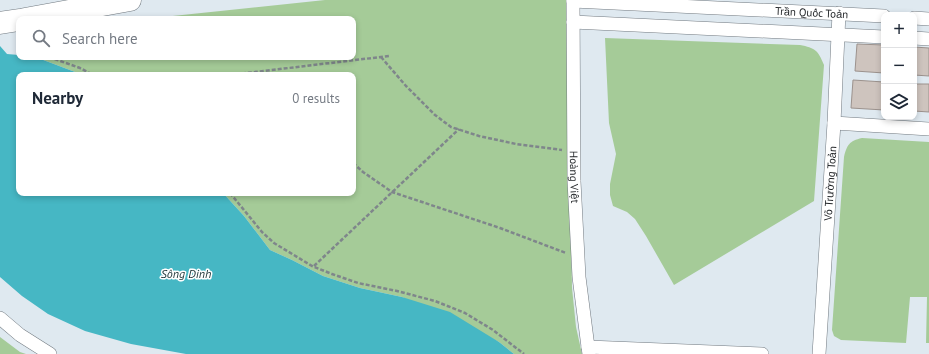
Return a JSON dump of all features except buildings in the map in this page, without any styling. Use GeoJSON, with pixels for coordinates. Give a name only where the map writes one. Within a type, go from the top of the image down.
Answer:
{"type":"FeatureCollection","features":[{"type":"Feature","properties":{"kind":"highway"},"geometry":{"type":"LineString","coordinates":[[42,16],[130,0]]}},
{"type":"Feature","properties":{"kind":"street","name":"Trần Quốc Toản"},"geometry":{"type":"LineString","coordinates":[[573,1],[881,16]]}},
{"type":"Feature","properties":{"kind":"street","name":"Hoàng Việt"},"geometry":{"type":"LineString","coordinates":[[573,1],[574,181],[579,278],[588,351]]}},
{"type":"Feature","properties":{"kind":"street","name":"Võ Trường Toản"},"geometry":{"type":"LineString","coordinates":[[819,354],[834,123],[839,13]]}},
{"type":"Feature","properties":{"kind":"street"},"geometry":{"type":"LineString","coordinates":[[917,18],[929,18]]}},
{"type":"Feature","properties":{"kind":"street","name":"Trần Quốc Toản"},"geometry":{"type":"LineString","coordinates":[[573,22],[881,37]]}},
{"type":"Feature","properties":{"kind":"street"},"geometry":{"type":"LineString","coordinates":[[917,38],[929,39]]}},
{"type":"Feature","properties":{"kind":"street"},"geometry":{"type":"LineString","coordinates":[[834,123],[929,129]]}},
{"type":"Feature","properties":{"kind":"street"},"geometry":{"type":"LineString","coordinates":[[0,318],[20,335],[50,354]]}},
{"type":"Feature","properties":{"kind":"street"},"geometry":{"type":"LineString","coordinates":[[588,351],[762,354]]}},
{"type":"Feature","properties":{"kind":"path"},"geometry":{"type":"LineString","coordinates":[[381,56],[406,86],[435,115],[451,127],[479,136],[516,144],[564,150]]}},
{"type":"Feature","properties":{"kind":"path"},"geometry":{"type":"LineString","coordinates":[[356,59],[389,56]]}},
{"type":"Feature","properties":{"kind":"path"},"geometry":{"type":"LineString","coordinates":[[57,60],[87,72]]}},
{"type":"Feature","properties":{"kind":"path"},"geometry":{"type":"LineString","coordinates":[[252,72],[349,60]]}},
{"type":"Feature","properties":{"kind":"path"},"geometry":{"type":"LineString","coordinates":[[314,267],[459,129]]}},
{"type":"Feature","properties":{"kind":"path"},"geometry":{"type":"LineString","coordinates":[[356,166],[392,192],[500,228],[567,253]]}},
{"type":"Feature","properties":{"kind":"path"},"geometry":{"type":"LineString","coordinates":[[232,196],[262,232],[274,243],[314,267],[358,283],[435,301],[465,313],[493,330],[524,354]]}},
{"type":"Feature","properties":{"kind":"green space"},"geometry":{"type":"Polygon","coordinates":[[[325,0],[567,0],[572,288],[576,327],[582,354],[514,354],[499,342],[402,297],[360,288],[323,276],[270,250],[244,216],[226,196],[356,196],[356,72],[75,72],[43,60],[356,60],[356,16],[173,16],[325,0]]]}},
{"type":"Feature","properties":{"kind":"green space"},"geometry":{"type":"Polygon","coordinates":[[[605,38],[800,45],[815,50],[820,56],[824,65],[814,201],[674,285],[635,219],[627,212],[613,206],[610,195],[610,184],[616,154],[609,123],[605,38]]]}},
{"type":"Feature","properties":{"kind":"green space"},"geometry":{"type":"Polygon","coordinates":[[[862,138],[929,142],[929,343],[926,343],[927,297],[910,297],[906,343],[841,340],[834,336],[832,330],[844,157],[849,144],[862,138]]]}},
{"type":"Feature","properties":{"kind":"green space"},"geometry":{"type":"Polygon","coordinates":[[[0,337],[20,352],[26,354],[0,354],[0,337]]]}},
{"type":"Feature","properties":{"kind":"water","name":"Sông Dinh"},"geometry":{"type":"Polygon","coordinates":[[[0,46],[7,54],[16,55],[16,60],[43,60],[75,72],[16,72],[16,196],[226,196],[244,216],[270,250],[323,276],[360,288],[402,297],[450,312],[499,342],[514,354],[186,354],[131,344],[85,331],[48,314],[22,296],[0,277],[0,46]]]}}]}
